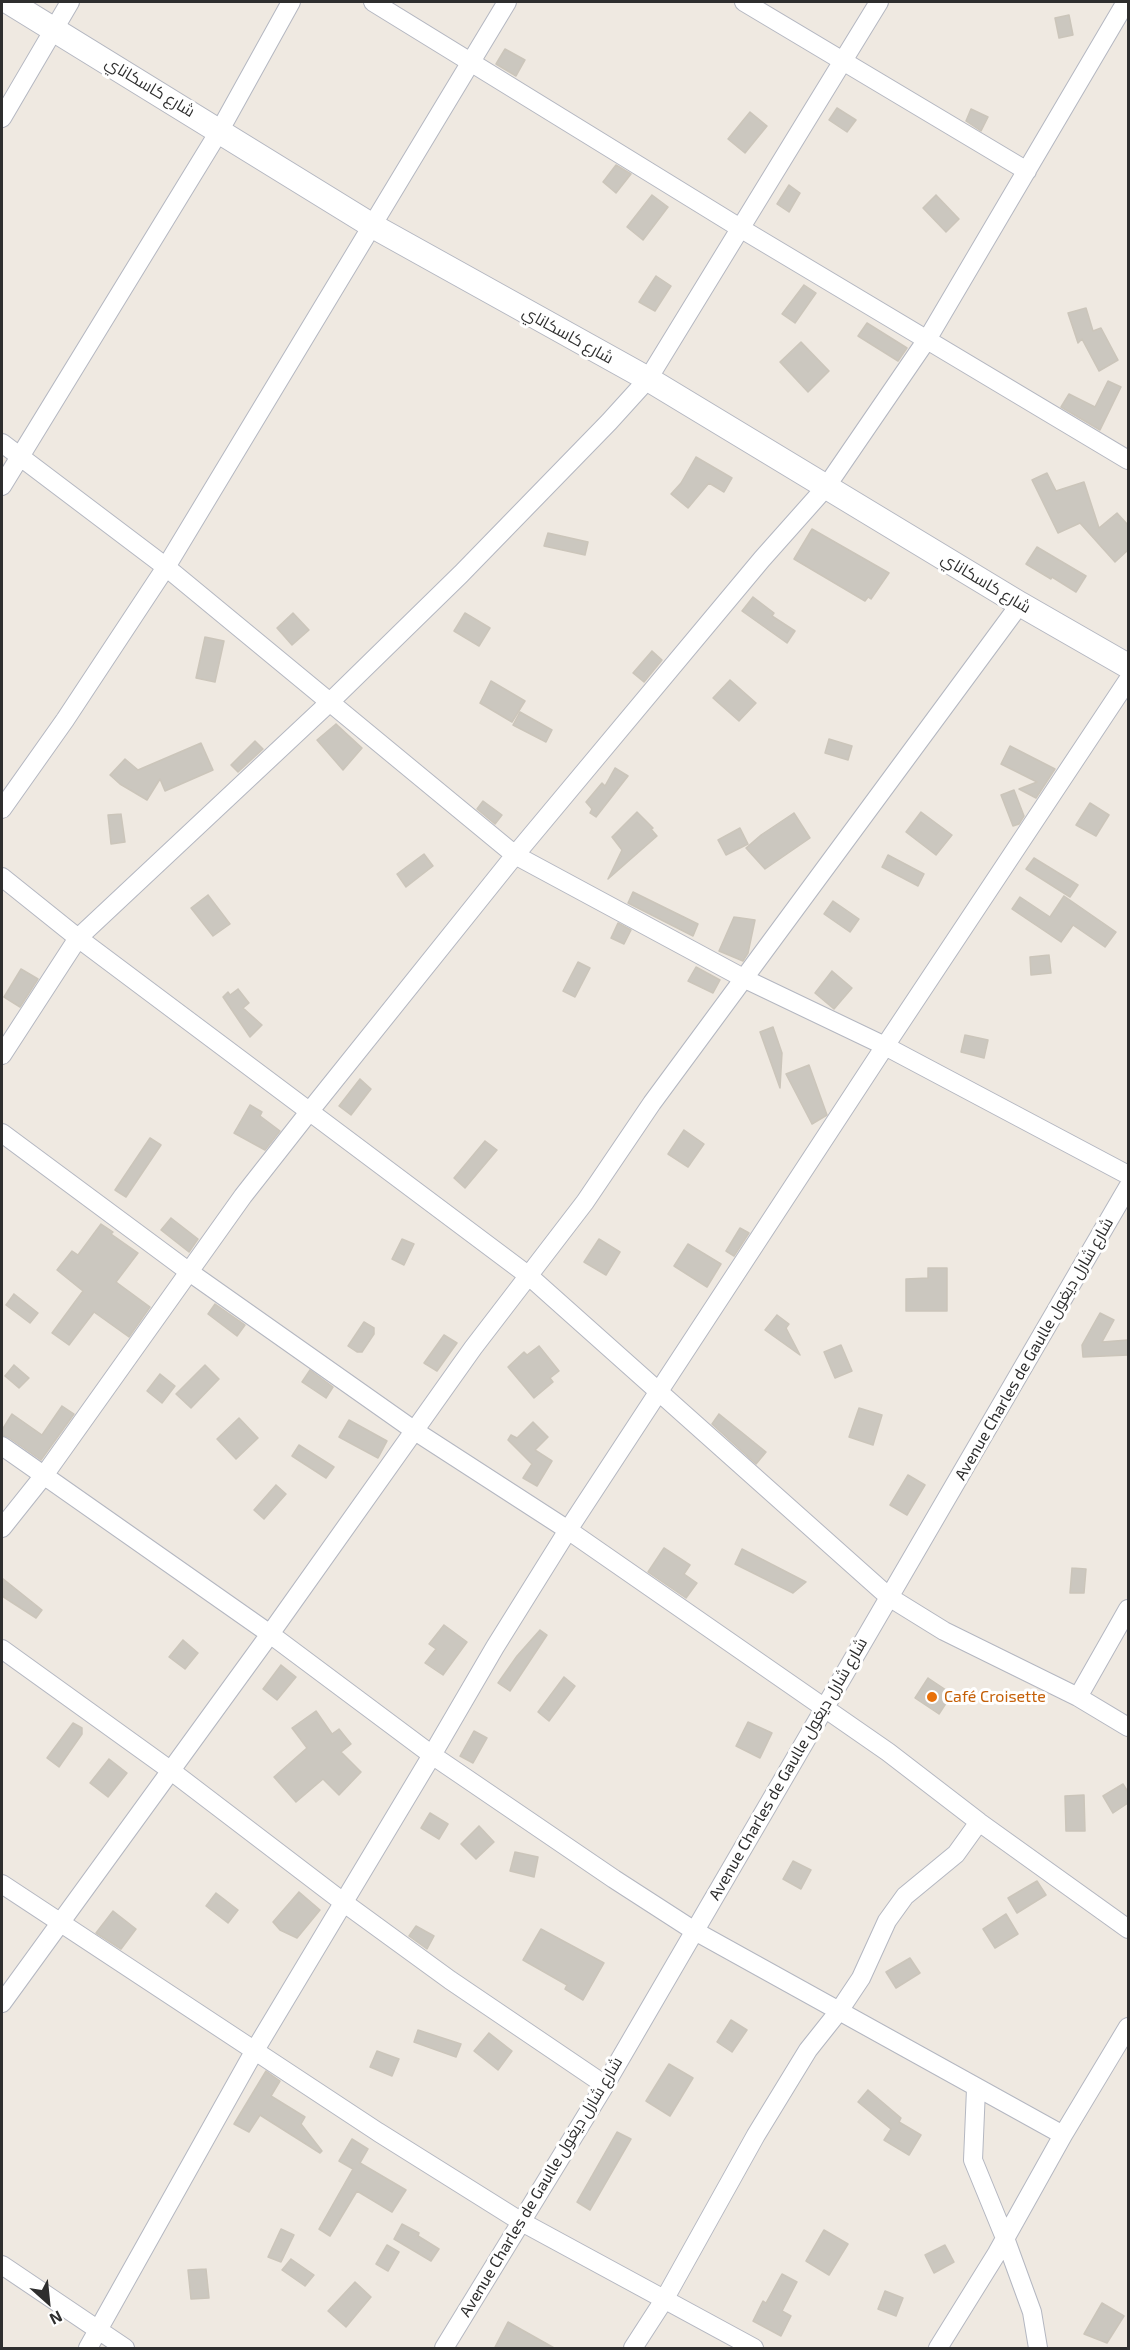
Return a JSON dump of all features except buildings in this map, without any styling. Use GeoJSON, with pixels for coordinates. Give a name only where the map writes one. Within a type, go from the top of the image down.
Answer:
{"type":"FeatureCollection","features":[{"type":"Feature","properties":{"kind":"street","name":"شارع كاسكاناي"},"geometry":{"type":"LineString","coordinates":[[9,2],[371,225],[648,379],[1020,604],[1128,666]]}},
{"type":"Feature","properties":{"kind":"street"},"geometry":{"type":"LineString","coordinates":[[2,118],[70,2]]}},
{"type":"Feature","properties":{"kind":"street"},"geometry":{"type":"LineString","coordinates":[[2,486],[220,130],[291,2]]}},
{"type":"Feature","properties":{"kind":"street"},"geometry":{"type":"LineString","coordinates":[[373,2],[740,228],[928,338],[1128,460]]}},
{"type":"Feature","properties":{"kind":"street"},"geometry":{"type":"LineString","coordinates":[[2,808],[166,567],[371,225],[472,64],[507,2]]}},
{"type":"Feature","properties":{"kind":"street"},"geometry":{"type":"LineString","coordinates":[[744,2],[1027,171]]}},
{"type":"Feature","properties":{"kind":"street"},"geometry":{"type":"LineString","coordinates":[[2,1054],[78,938],[331,701],[461,574],[609,423],[648,379],[879,2]]}},
{"type":"Feature","properties":{"kind":"street"},"geometry":{"type":"LineString","coordinates":[[2,1528],[45,1474],[188,1271],[309,1112],[515,855],[762,559],[826,487],[928,338],[1127,2]]}},
{"type":"Feature","properties":{"kind":"street"},"geometry":{"type":"LineString","coordinates":[[2,443],[166,567],[515,855],[745,979],[885,1046],[1128,1175]]}},
{"type":"Feature","properties":{"kind":"street"},"geometry":{"type":"LineString","coordinates":[[2,2003],[59,1921],[270,1634],[473,1348],[585,1202],[658,1094],[1020,604]]}},
{"type":"Feature","properties":{"kind":"street"},"geometry":{"type":"LineString","coordinates":[[88,2349],[255,2050],[495,1647],[658,1390],[1128,680]]}},
{"type":"Feature","properties":{"kind":"street"},"geometry":{"type":"LineString","coordinates":[[2,877],[78,938],[529,1276],[889,1597],[944,1631],[1078,1697],[1128,1727]]}},
{"type":"Feature","properties":{"kind":"street"},"geometry":{"type":"LineString","coordinates":[[2,1132],[188,1271],[415,1431],[568,1530],[824,1707],[1128,1929]]}},
{"type":"Feature","properties":{"kind":"street","name":"Avenue Charles de Gaulle شارع شارل ديغول"},"geometry":{"type":"LineString","coordinates":[[444,2349],[604,2085],[1128,1186]]}},
{"type":"Feature","properties":{"kind":"street"},"geometry":{"type":"LineString","coordinates":[[2,1446],[270,1634],[432,1755],[693,1930],[976,2089],[1063,2135]]}},
{"type":"Feature","properties":{"kind":"street"},"geometry":{"type":"LineString","coordinates":[[1078,1697],[1128,1609]]}},
{"type":"Feature","properties":{"kind":"street"},"geometry":{"type":"LineString","coordinates":[[2,1649],[170,1770],[450,1980],[604,2085]]}},
{"type":"Feature","properties":{"kind":"street"},"geometry":{"type":"LineString","coordinates":[[633,2349],[664,2300],[756,2135],[808,2050],[839,2011],[861,1978],[887,1921],[905,1896],[956,1854],[979,1822]]}},
{"type":"Feature","properties":{"kind":"street"},"geometry":{"type":"LineString","coordinates":[[2,1884],[378,2132],[520,2221],[754,2349]]}},
{"type":"Feature","properties":{"kind":"street"},"geometry":{"type":"LineString","coordinates":[[938,2349],[1128,2027]]}},
{"type":"Feature","properties":{"kind":"street"},"geometry":{"type":"LineString","coordinates":[[976,2089],[973,2160],[1032,2312],[1038,2349]]}},
{"type":"Feature","properties":{"kind":"street"},"geometry":{"type":"LineString","coordinates":[[2,2265],[125,2349]]}},
{"type":"Feature","properties":{"kind":"place","name":"Café Croisette"},"geometry":{"type":"Point","coordinates":[932,1697]}}]}
